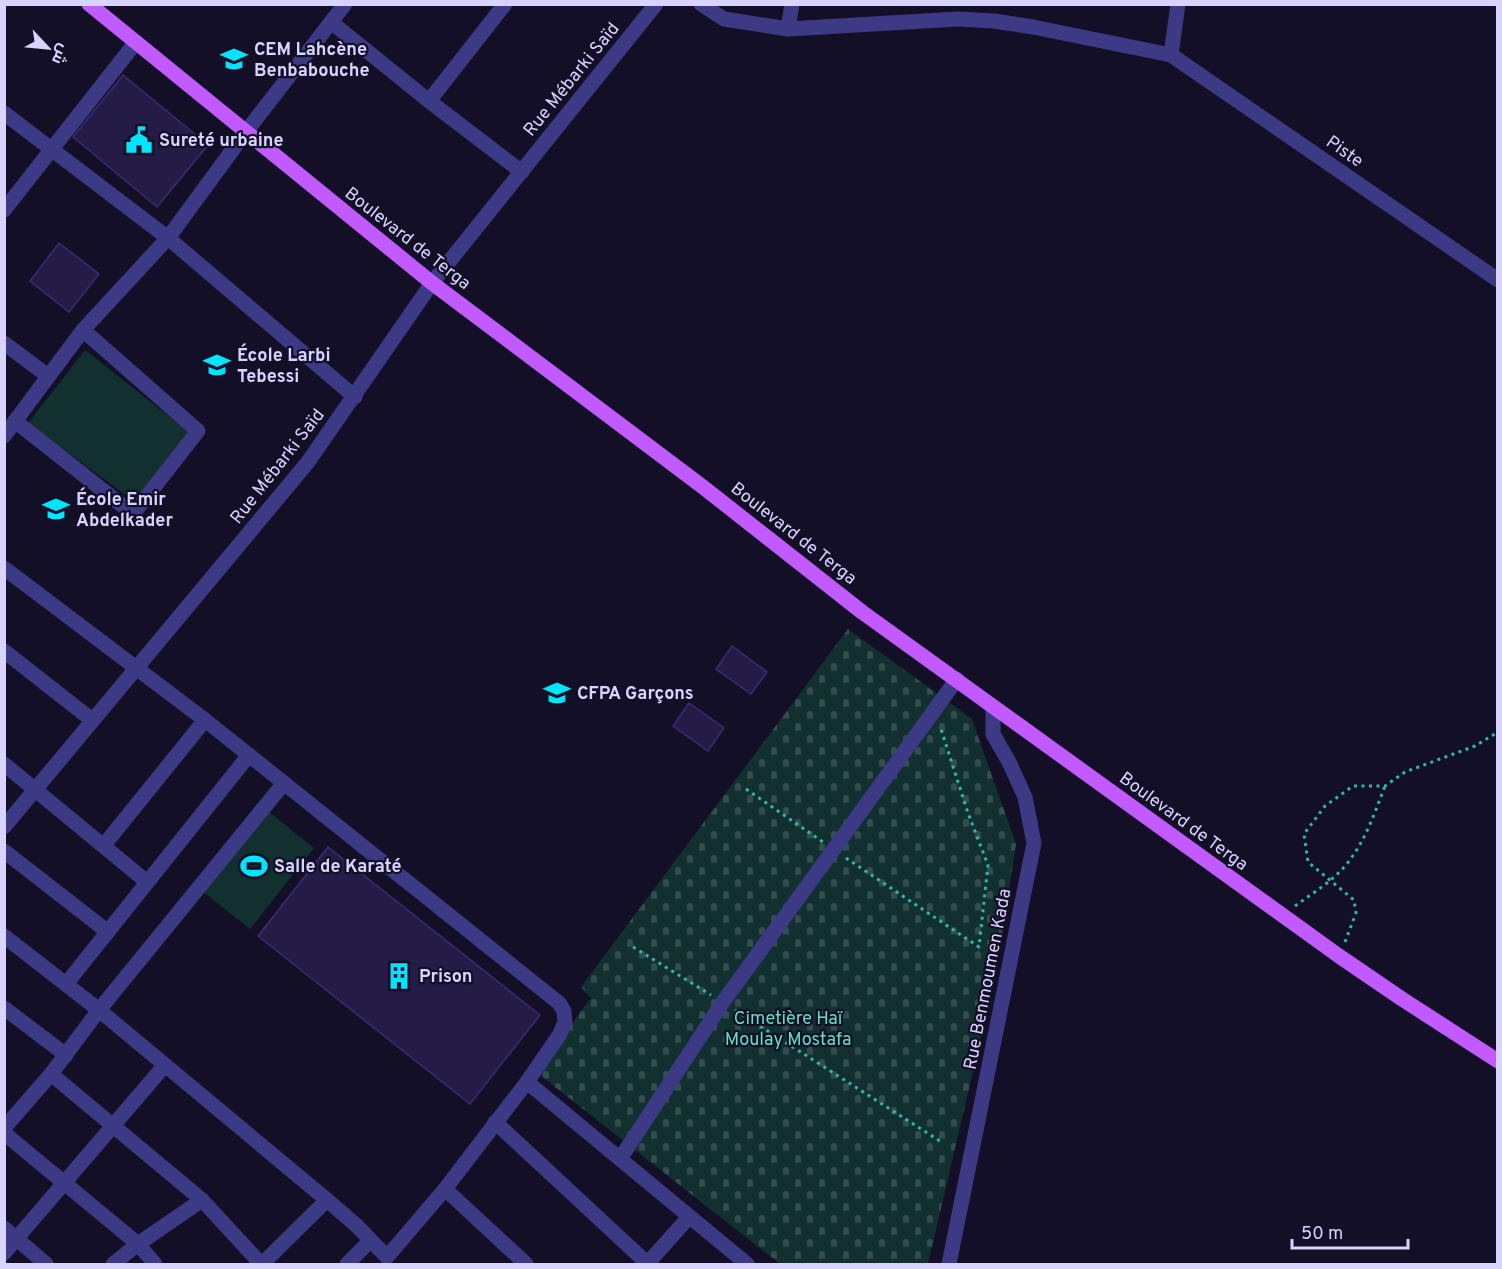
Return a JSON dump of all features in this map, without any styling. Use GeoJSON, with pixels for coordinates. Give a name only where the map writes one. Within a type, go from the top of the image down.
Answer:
{"type":"FeatureCollection","features":[{"type":"Feature","properties":{"kind":"main road","name":"Boulevard de Terga"},"geometry":{"type":"LineString","coordinates":[[89,4],[432,283],[703,487],[862,612],[1339,956],[1497,1060]]}},
{"type":"Feature","properties":{"kind":"street"},"geometry":{"type":"LineString","coordinates":[[4,436],[83,330],[168,238],[245,133],[345,4]]}},
{"type":"Feature","properties":{"kind":"street"},"geometry":{"type":"LineString","coordinates":[[429,101],[505,4]]}},
{"type":"Feature","properties":{"kind":"street","name":"Rue Mébarki Saïd"},"geometry":{"type":"LineString","coordinates":[[4,827],[308,462],[432,283],[656,4]]}},
{"type":"Feature","properties":{"kind":"street"},"geometry":{"type":"LineString","coordinates":[[701,4],[724,19],[788,29],[958,20],[994,21],[1171,55],[1178,4]]}},
{"type":"Feature","properties":{"kind":"street"},"geometry":{"type":"LineString","coordinates":[[788,29],[792,4]]}},
{"type":"Feature","properties":{"kind":"street"},"geometry":{"type":"LineString","coordinates":[[331,22],[522,172]]}},
{"type":"Feature","properties":{"kind":"street"},"geometry":{"type":"LineString","coordinates":[[4,210],[136,42]]}},
{"type":"Feature","properties":{"kind":"street","name":"Piste"},"geometry":{"type":"LineString","coordinates":[[1171,55],[1497,280]]}},
{"type":"Feature","properties":{"kind":"street"},"geometry":{"type":"LineString","coordinates":[[4,113],[168,238],[355,397]]}},
{"type":"Feature","properties":{"kind":"street"},"geometry":{"type":"LineString","coordinates":[[15,421],[133,514],[198,431],[83,330]]}},
{"type":"Feature","properties":{"kind":"street"},"geometry":{"type":"LineString","coordinates":[[4,343],[48,376]]}},
{"type":"Feature","properties":{"kind":"street"},"geometry":{"type":"LineString","coordinates":[[4,568],[249,754],[559,1003],[564,1011],[565,1022],[560,1034],[527,1082],[391,1261],[356,1225],[327,1200],[99,1010],[4,936]]}},
{"type":"Feature","properties":{"kind":"street"},"geometry":{"type":"LineString","coordinates":[[4,651],[92,720]]}},
{"type":"Feature","properties":{"kind":"street"},"geometry":{"type":"LineString","coordinates":[[620,1159],[723,1002],[957,679]]}},
{"type":"Feature","properties":{"kind":"street","name":"Rue Benmoumen Kada"},"geometry":{"type":"LineString","coordinates":[[949,1264],[1034,843],[1025,797],[1010,762],[993,734],[993,707]]}},
{"type":"Feature","properties":{"kind":"street"},"geometry":{"type":"LineString","coordinates":[[104,845],[205,720]]}},
{"type":"Feature","properties":{"kind":"street"},"geometry":{"type":"LineString","coordinates":[[66,984],[249,754]]}},
{"type":"Feature","properties":{"kind":"street"},"geometry":{"type":"LineString","coordinates":[[4,764],[36,788],[147,882]]}},
{"type":"Feature","properties":{"kind":"street"},"geometry":{"type":"LineString","coordinates":[[4,1128],[51,1074],[99,1010],[284,783]]}},
{"type":"Feature","properties":{"kind":"street"},"geometry":{"type":"LineString","coordinates":[[4,851],[108,932]]}},
{"type":"Feature","properties":{"kind":"street"},"geometry":{"type":"LineString","coordinates":[[4,1008],[66,1054]]}},
{"type":"Feature","properties":{"kind":"street"},"geometry":{"type":"LineString","coordinates":[[4,1254],[165,1065]]}},
{"type":"Feature","properties":{"kind":"street"},"geometry":{"type":"LineString","coordinates":[[51,1074],[202,1200],[262,1264],[327,1200]]}},
{"type":"Feature","properties":{"kind":"street"},"geometry":{"type":"LineString","coordinates":[[527,1082],[747,1264]]}},
{"type":"Feature","properties":{"kind":"street"},"geometry":{"type":"LineString","coordinates":[[495,1122],[648,1264],[689,1217]]}},
{"type":"Feature","properties":{"kind":"street"},"geometry":{"type":"LineString","coordinates":[[4,1133],[138,1244],[155,1264]]}},
{"type":"Feature","properties":{"kind":"street"},"geometry":{"type":"LineString","coordinates":[[445,1189],[526,1264]]}},
{"type":"Feature","properties":{"kind":"street"},"geometry":{"type":"LineString","coordinates":[[113,1264],[202,1200]]}},
{"type":"Feature","properties":{"kind":"street"},"geometry":{"type":"LineString","coordinates":[[4,1228],[46,1264]]}},
{"type":"Feature","properties":{"kind":"street"},"geometry":{"type":"LineString","coordinates":[[347,1264],[370,1241]]}},
{"type":"Feature","properties":{"kind":"path"},"geometry":{"type":"LineString","coordinates":[[746,789],[979,947],[988,865],[934,710]]}},
{"type":"Feature","properties":{"kind":"path"},"geometry":{"type":"LineString","coordinates":[[1282,915],[1330,881],[1349,862],[1366,835],[1385,786],[1405,772],[1475,746],[1497,732]]}},
{"type":"Feature","properties":{"kind":"path"},"geometry":{"type":"LineString","coordinates":[[1339,956],[1356,913],[1354,900],[1308,862],[1305,834],[1325,806],[1353,786],[1385,786]]}},
{"type":"Feature","properties":{"kind":"path"},"geometry":{"type":"LineString","coordinates":[[633,947],[943,1143]]}},
{"type":"Feature","properties":{"kind":"green space"},"geometry":{"type":"Polygon","coordinates":[[[85,350],[189,432],[135,502],[28,423],[85,350]]]}},
{"type":"Feature","properties":{"kind":"green space","name":"Cimetière Haï Moulay Mostafa"},"geometry":{"type":"Polygon","coordinates":[[[848,629],[972,719],[1016,844],[996,973],[928,1264],[780,1264],[536,1072],[591,998],[581,987],[848,629]]]}},
{"type":"Feature","properties":{"kind":"green space","name":"Salle de Karaté"},"geometry":{"type":"Polygon","coordinates":[[[258,803],[314,848],[250,929],[193,884],[258,803]]]}},
{"type":"Feature","properties":{"kind":"building","name":"Sureté urbaine"},"geometry":{"type":"Polygon","coordinates":[[[123,75],[208,145],[157,207],[73,137],[123,75]]]}},
{"type":"Feature","properties":{"kind":"building"},"geometry":{"type":"Polygon","coordinates":[[[59,243],[99,274],[69,312],[30,281],[59,243]]]}},
{"type":"Feature","properties":{"kind":"building"},"geometry":{"type":"Polygon","coordinates":[[[732,646],[767,672],[751,694],[716,669],[732,646]]]}},
{"type":"Feature","properties":{"kind":"building"},"geometry":{"type":"Polygon","coordinates":[[[689,703],[724,728],[708,751],[673,726],[689,703]]]}},
{"type":"Feature","properties":{"kind":"building","name":"Prison"},"geometry":{"type":"Polygon","coordinates":[[[328,847],[540,1015],[470,1104],[258,936],[328,847]]]}},
{"type":"Feature","properties":{"kind":"place","name":"CEM Lahcène Benbabouche"},"geometry":{"type":"Point","coordinates":[234,59]}},
{"type":"Feature","properties":{"kind":"place","name":"Sureté urbaine"},"geometry":{"type":"Point","coordinates":[139,140]}},
{"type":"Feature","properties":{"kind":"place","name":"École Larbi Tebessi"},"geometry":{"type":"Point","coordinates":[217,365]}},
{"type":"Feature","properties":{"kind":"place","name":"École Emir Abdelkader"},"geometry":{"type":"Point","coordinates":[56,509]}},
{"type":"Feature","properties":{"kind":"place","name":"CFPA Garçons"},"geometry":{"type":"Point","coordinates":[557,693]}},
{"type":"Feature","properties":{"kind":"place","name":"Salle de Karaté"},"geometry":{"type":"Point","coordinates":[254,866]}},
{"type":"Feature","properties":{"kind":"place","name":"Prison"},"geometry":{"type":"Point","coordinates":[399,976]}}]}
